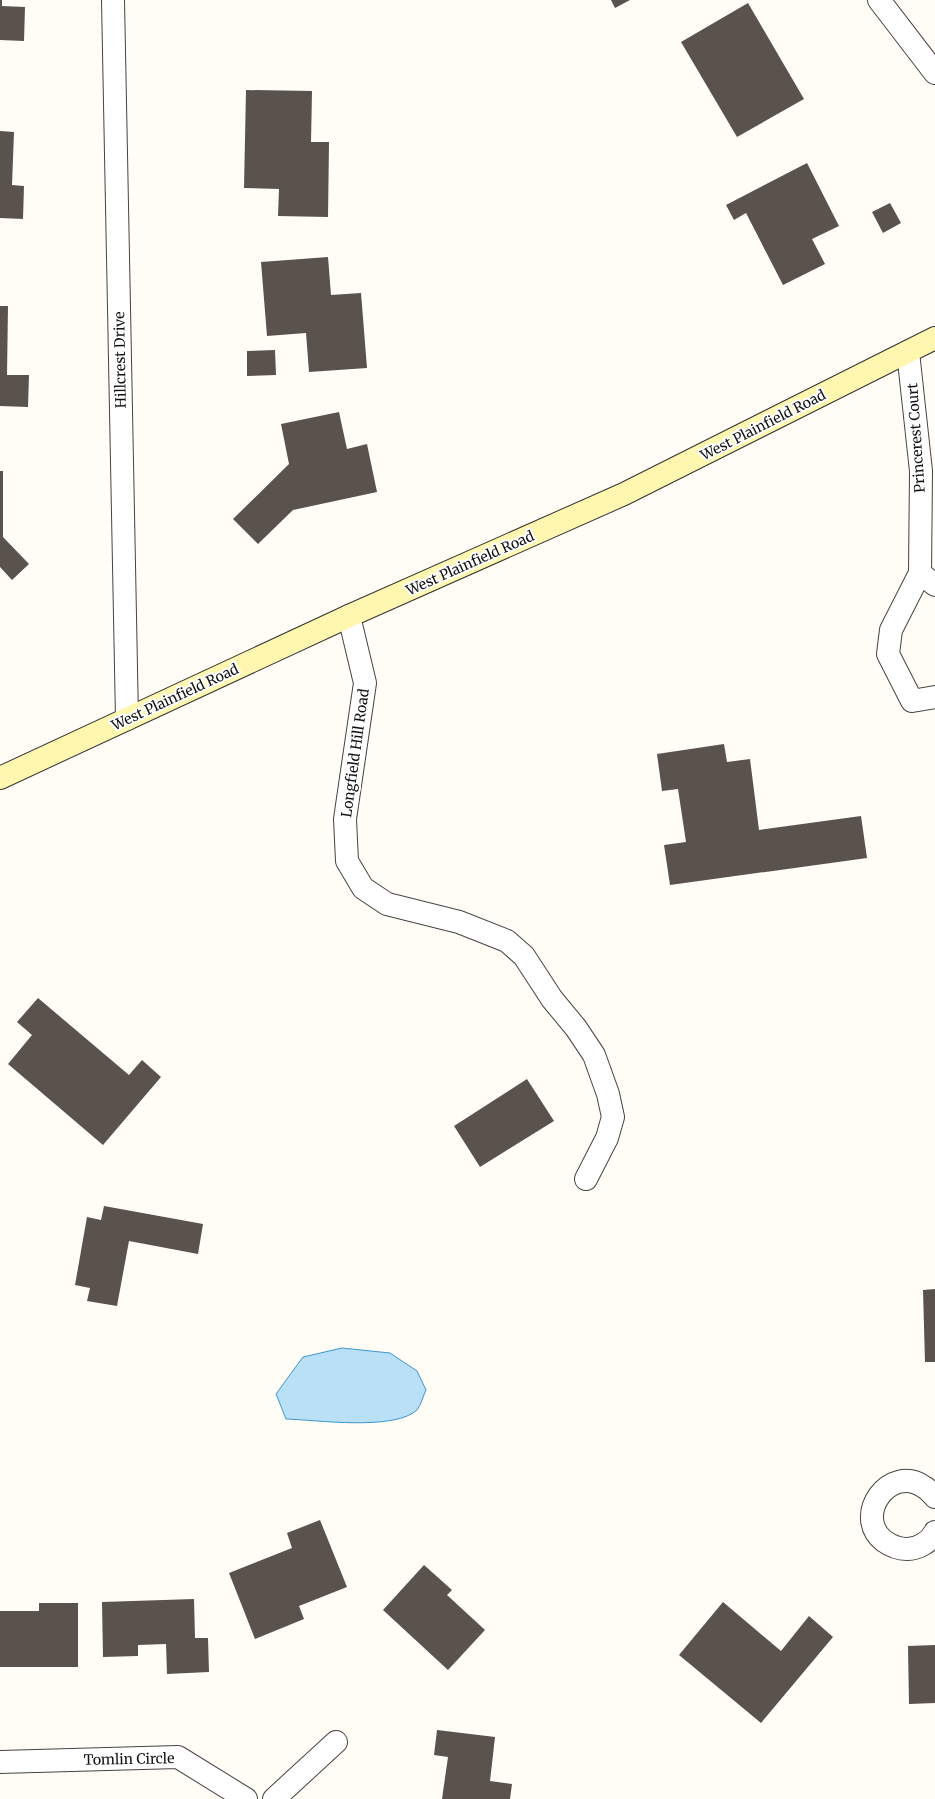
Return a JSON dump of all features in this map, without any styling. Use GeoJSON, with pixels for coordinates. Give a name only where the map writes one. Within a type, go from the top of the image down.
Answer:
{"type":"FeatureCollection","features":[{"type":"Feature","properties":{"kind":"main road","name":"West Plainfield Road"},"geometry":{"type":"LineString","coordinates":[[0,778],[349,616],[624,494],[935,338]]}},
{"type":"Feature","properties":{"kind":"street","name":"Hillcrest Drive"},"geometry":{"type":"LineString","coordinates":[[113,0],[127,719]]}},
{"type":"Feature","properties":{"kind":"street"},"geometry":{"type":"LineString","coordinates":[[879,0],[935,73]]}},
{"type":"Feature","properties":{"kind":"street","name":"Princerest Court"},"geometry":{"type":"LineString","coordinates":[[908,352],[921,471],[927,579],[891,630],[888,654],[912,701],[935,697]]}},
{"type":"Feature","properties":{"kind":"street","name":"Longfield Hill Road"},"geometry":{"type":"LineString","coordinates":[[349,616],[365,683],[345,819],[347,861],[363,888],[387,904],[460,922],[507,941],[524,956],[552,999],[576,1028],[594,1055],[608,1094],[613,1117],[607,1138],[586,1178]]}},
{"type":"Feature","properties":{"kind":"street"},"geometry":{"type":"LineString","coordinates":[[935,1497],[923,1486],[907,1481],[895,1483],[879,1494],[872,1509],[872,1521],[880,1538],[890,1546],[909,1549],[922,1545],[935,1532]]}},
{"type":"Feature","properties":{"kind":"street"},"geometry":{"type":"LineString","coordinates":[[274,1799],[336,1742]]}},
{"type":"Feature","properties":{"kind":"street","name":"Tomlin Circle"},"geometry":{"type":"LineString","coordinates":[[0,1762],[178,1756],[246,1799]]}},
{"type":"Feature","properties":{"kind":"water"},"geometry":{"type":"Polygon","coordinates":[[[342,1348],[390,1353],[417,1371],[426,1390],[417,1410],[406,1416],[374,1422],[354,1423],[286,1419],[276,1394],[303,1357],[342,1348]]]}},
{"type":"Feature","properties":{"kind":"building"},"geometry":{"type":"Polygon","coordinates":[[[0,0],[2,0],[2,6],[25,7],[24,41],[0,40],[0,0]]]}},
{"type":"Feature","properties":{"kind":"building"},"geometry":{"type":"Polygon","coordinates":[[[611,0],[630,0],[615,8],[611,0]]]}},
{"type":"Feature","properties":{"kind":"building"},"geometry":{"type":"Polygon","coordinates":[[[748,3],[804,99],[737,137],[681,42],[748,3]]]}},
{"type":"Feature","properties":{"kind":"building"},"geometry":{"type":"Polygon","coordinates":[[[246,90],[312,91],[311,142],[329,142],[328,217],[278,216],[279,189],[244,188],[246,90]]]}},
{"type":"Feature","properties":{"kind":"building"},"geometry":{"type":"Polygon","coordinates":[[[0,131],[14,132],[12,185],[24,186],[23,219],[0,218],[0,131]]]}},
{"type":"Feature","properties":{"kind":"building"},"geometry":{"type":"Polygon","coordinates":[[[807,163],[839,226],[812,239],[825,264],[783,285],[746,213],[734,220],[726,205],[807,163]]]}},
{"type":"Feature","properties":{"kind":"building"},"geometry":{"type":"Polygon","coordinates":[[[890,203],[901,223],[883,233],[872,212],[890,203]]]}},
{"type":"Feature","properties":{"kind":"building"},"geometry":{"type":"Polygon","coordinates":[[[328,257],[331,295],[361,293],[367,368],[309,372],[306,333],[267,336],[261,262],[328,257]]]}},
{"type":"Feature","properties":{"kind":"building"},"geometry":{"type":"Polygon","coordinates":[[[0,306],[8,306],[7,375],[29,375],[28,407],[0,406],[0,306]]]}},
{"type":"Feature","properties":{"kind":"building"},"geometry":{"type":"Polygon","coordinates":[[[275,350],[276,375],[247,376],[247,351],[275,350]]]}},
{"type":"Feature","properties":{"kind":"building"},"geometry":{"type":"Polygon","coordinates":[[[339,412],[347,449],[367,444],[377,492],[293,510],[258,544],[233,519],[289,464],[281,424],[339,412]]]}},
{"type":"Feature","properties":{"kind":"building"},"geometry":{"type":"Polygon","coordinates":[[[0,471],[3,471],[3,537],[29,564],[12,580],[0,567],[0,471]]]}},
{"type":"Feature","properties":{"kind":"building"},"geometry":{"type":"Polygon","coordinates":[[[724,744],[727,762],[750,759],[759,830],[861,816],[867,858],[670,885],[664,845],[686,842],[678,789],[662,791],[657,754],[724,744]]]}},
{"type":"Feature","properties":{"kind":"building"},"geometry":{"type":"Polygon","coordinates":[[[38,998],[129,1075],[142,1060],[161,1077],[103,1145],[8,1064],[32,1035],[17,1022],[38,998]]]}},
{"type":"Feature","properties":{"kind":"building"},"geometry":{"type":"Polygon","coordinates":[[[527,1079],[554,1121],[480,1167],[454,1126],[527,1079]]]}},
{"type":"Feature","properties":{"kind":"building"},"geometry":{"type":"Polygon","coordinates":[[[104,1206],[203,1224],[198,1254],[129,1241],[117,1306],[87,1301],[90,1288],[75,1285],[87,1217],[101,1220],[104,1206]]]}},
{"type":"Feature","properties":{"kind":"building"},"geometry":{"type":"Polygon","coordinates":[[[935,1289],[935,1362],[925,1362],[923,1290],[935,1289]]]}},
{"type":"Feature","properties":{"kind":"building"},"geometry":{"type":"Polygon","coordinates":[[[320,1520],[347,1587],[299,1606],[304,1619],[255,1639],[229,1573],[292,1548],[287,1533],[320,1520]]]}},
{"type":"Feature","properties":{"kind":"building"},"geometry":{"type":"Polygon","coordinates":[[[424,1565],[452,1590],[447,1595],[485,1630],[448,1670],[383,1610],[424,1565]]]}},
{"type":"Feature","properties":{"kind":"building"},"geometry":{"type":"Polygon","coordinates":[[[194,1599],[195,1638],[208,1638],[209,1672],[167,1674],[166,1644],[138,1645],[138,1656],[103,1657],[102,1602],[194,1599]]]}},
{"type":"Feature","properties":{"kind":"building"},"geometry":{"type":"Polygon","coordinates":[[[723,1602],[781,1651],[809,1616],[833,1637],[761,1723],[679,1655],[723,1602]]]}},
{"type":"Feature","properties":{"kind":"building"},"geometry":{"type":"Polygon","coordinates":[[[39,1603],[78,1603],[78,1667],[0,1667],[0,1611],[39,1611],[39,1603]]]}},
{"type":"Feature","properties":{"kind":"building"},"geometry":{"type":"Polygon","coordinates":[[[935,1645],[935,1703],[909,1704],[908,1646],[935,1645]]]}},
{"type":"Feature","properties":{"kind":"building"},"geometry":{"type":"Polygon","coordinates":[[[437,1730],[495,1737],[490,1781],[512,1784],[510,1799],[442,1799],[448,1757],[434,1755],[437,1730]]]}}]}
